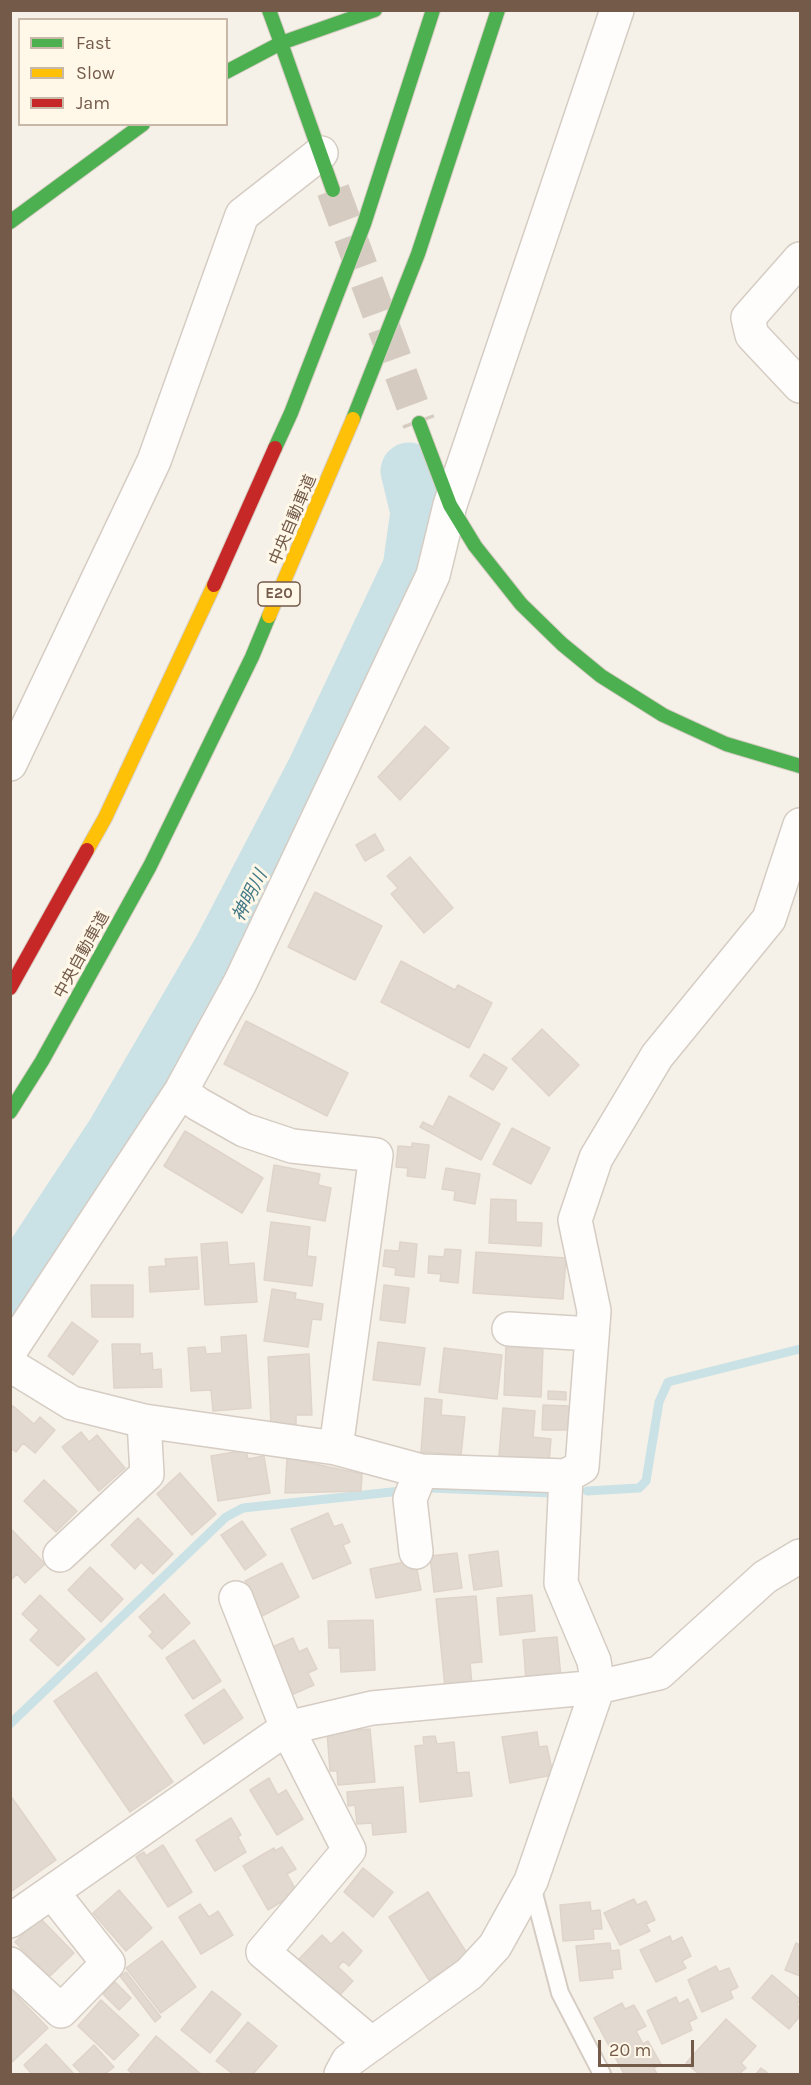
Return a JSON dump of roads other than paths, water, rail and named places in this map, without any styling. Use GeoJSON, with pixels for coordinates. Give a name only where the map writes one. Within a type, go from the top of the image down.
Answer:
{"type":"FeatureCollection","features":[{"type":"Feature","properties":{"kind":"main road"},"geometry":{"type":"LineString","coordinates":[[269,10],[333,190]]}},
{"type":"Feature","properties":{"kind":"main road"},"geometry":{"type":"LineString","coordinates":[[228,71],[281,43],[375,10]]}},
{"type":"Feature","properties":{"kind":"main road"},"geometry":{"type":"LineString","coordinates":[[10,988],[105,818],[195,628],[291,413],[364,224],[433,10]]}},
{"type":"Feature","properties":{"kind":"main road","name":"中央自動車道"},"geometry":{"type":"LineString","coordinates":[[10,1112],[42,1061],[150,866],[252,657],[343,444],[418,254],[498,10]]}},
{"type":"Feature","properties":{"kind":"main road"},"geometry":{"type":"LineString","coordinates":[[10,222],[140,126]]}},
{"type":"Feature","properties":{"kind":"main road"},"geometry":{"type":"LineString","coordinates":[[419,423],[450,505],[475,546],[522,604],[562,644],[601,676],[663,715],[726,744],[801,766]]}},
{"type":"Feature","properties":{"kind":"street"},"geometry":{"type":"LineString","coordinates":[[10,1351],[181,1091],[240,983],[433,575],[450,505],[617,10]]}},
{"type":"Feature","properties":{"kind":"street"},"geometry":{"type":"LineString","coordinates":[[10,765],[154,461],[242,215],[321,153]]}},
{"type":"Feature","properties":{"kind":"street"},"geometry":{"type":"LineString","coordinates":[[801,259],[748,318],[752,335],[801,386]]}},
{"type":"Feature","properties":{"kind":"street"},"geometry":{"type":"LineString","coordinates":[[10,1365],[72,1403],[144,1421],[336,1448],[421,1470],[566,1476],[582,1467],[594,1311],[575,1220],[596,1158],[657,1056],[768,919],[801,825]]}},
{"type":"Feature","properties":{"kind":"street"},"geometry":{"type":"LineString","coordinates":[[181,1091],[198,1104],[244,1130],[292,1146],[376,1155],[336,1448]]}},
{"type":"Feature","properties":{"kind":"street"},"geometry":{"type":"LineString","coordinates":[[509,1329],[592,1334]]}},
{"type":"Feature","properties":{"kind":"street"},"geometry":{"type":"LineString","coordinates":[[60,1555],[147,1474],[144,1421]]}},
{"type":"Feature","properties":{"kind":"street"},"geometry":{"type":"LineString","coordinates":[[416,1552],[410,1499],[421,1470]]}},
{"type":"Feature","properties":{"kind":"street"},"geometry":{"type":"LineString","coordinates":[[341,2074],[348,2061],[469,1974],[495,1946],[531,1881],[598,1688],[594,1660],[561,1583],[566,1476]]}},
{"type":"Feature","properties":{"kind":"street"},"geometry":{"type":"LineString","coordinates":[[10,1921],[287,1728],[372,1707],[598,1688],[659,1673],[765,1577],[801,1557]]}},
{"type":"Feature","properties":{"kind":"street"},"geometry":{"type":"LineString","coordinates":[[236,1598],[287,1728],[349,1850],[263,1952],[372,2044]]}},
{"type":"Feature","properties":{"kind":"street"},"geometry":{"type":"LineString","coordinates":[[10,1964],[61,2011],[108,1963],[52,1892]]}},
{"type":"Feature","properties":{"kind":"lane"},"geometry":{"type":"LineString","coordinates":[[531,1881],[560,1993],[602,2074]]}},
{"type":"Feature","properties":{"kind":"waterway","name":"神明川"},"geometry":{"type":"LineString","coordinates":[[10,1293],[114,1135],[222,949],[315,771],[411,568],[419,512],[409,471]]}},
{"type":"Feature","properties":{"kind":"waterway"},"geometry":{"type":"LineString","coordinates":[[587,1491],[639,1488],[646,1481],[659,1402],[668,1382],[800,1349]]}},
{"type":"Feature","properties":{"kind":"waterway"},"geometry":{"type":"LineString","coordinates":[[430,1488],[551,1493]]}},
{"type":"Feature","properties":{"kind":"waterway"},"geometry":{"type":"LineString","coordinates":[[10,1724],[226,1517],[243,1508],[401,1491]]}},
{"type":"Feature","properties":{"kind":"tunnel"},"geometry":{"type":"LineString","coordinates":[[333,190],[419,423]]}}]}
